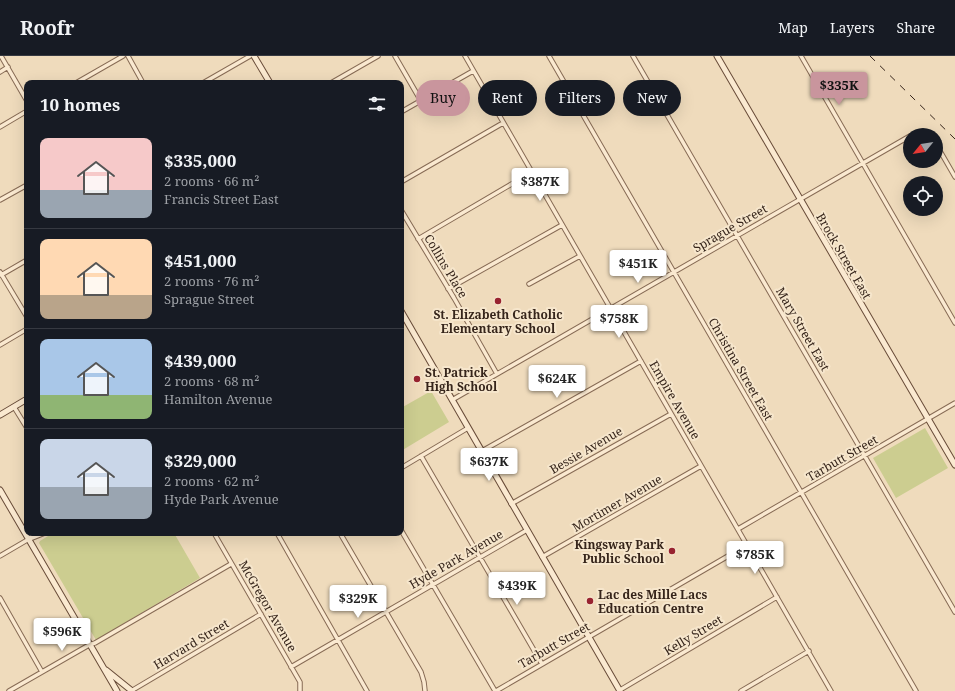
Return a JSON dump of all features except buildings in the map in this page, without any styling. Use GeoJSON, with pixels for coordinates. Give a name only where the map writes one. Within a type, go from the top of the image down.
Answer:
{"type":"FeatureCollection","features":[{"type":"Feature","properties":{"kind":"street"},"geometry":{"type":"LineString","coordinates":[[1,56],[24,96]]}},
{"type":"Feature","properties":{"kind":"street"},"geometry":{"type":"LineString","coordinates":[[81,80],[123,56]]}},
{"type":"Feature","properties":{"kind":"street"},"geometry":{"type":"LineString","coordinates":[[128,56],[141,80]]}},
{"type":"Feature","properties":{"kind":"street"},"geometry":{"type":"LineString","coordinates":[[208,80],[250,56]]}},
{"type":"Feature","properties":{"kind":"street"},"geometry":{"type":"LineString","coordinates":[[254,56],[268,80]]}},
{"type":"Feature","properties":{"kind":"street"},"geometry":{"type":"LineString","coordinates":[[336,80],[378,56]]}},
{"type":"Feature","properties":{"kind":"street"},"geometry":{"type":"LineString","coordinates":[[395,56],[416,92]]}},
{"type":"Feature","properties":{"kind":"street","name":"Empire Avenue"},"geometry":{"type":"LineString","coordinates":[[465,56],[831,691]]}},
{"type":"Feature","properties":{"kind":"street","name":"Christina Street East"},"geometry":{"type":"LineString","coordinates":[[549,56],[916,691]]}},
{"type":"Feature","properties":{"kind":"street","name":"Mary Street East"},"geometry":{"type":"LineString","coordinates":[[633,56],[955,612]]}},
{"type":"Feature","properties":{"kind":"street","name":"Brock Street East"},"geometry":{"type":"LineString","coordinates":[[717,56],[955,465]]}},
{"type":"Feature","properties":{"kind":"street"},"geometry":{"type":"LineString","coordinates":[[801,56],[955,324]]}},
{"type":"Feature","properties":{"kind":"street"},"geometry":{"type":"LineString","coordinates":[[0,72],[8,67]]}},
{"type":"Feature","properties":{"kind":"street"},"geometry":{"type":"LineString","coordinates":[[456,80],[473,70]]}},
{"type":"Feature","properties":{"kind":"street"},"geometry":{"type":"LineString","coordinates":[[404,110],[416,103]]}},
{"type":"Feature","properties":{"kind":"street"},"geometry":{"type":"LineString","coordinates":[[0,127],[24,113]]}},
{"type":"Feature","properties":{"kind":"street"},"geometry":{"type":"LineString","coordinates":[[404,180],[504,123]]}},
{"type":"Feature","properties":{"kind":"street","name":"Sprague Street"},"geometry":{"type":"LineString","coordinates":[[452,400],[903,140]]}},
{"type":"Feature","properties":{"kind":"street"},"geometry":{"type":"LineString","coordinates":[[943,156],[955,177]]}},
{"type":"Feature","properties":{"kind":"street"},"geometry":{"type":"LineString","coordinates":[[418,239],[532,172]]}},
{"type":"Feature","properties":{"kind":"street"},"geometry":{"type":"LineString","coordinates":[[0,200],[24,186]]}},
{"type":"Feature","properties":{"kind":"street","name":"Collins Place"},"geometry":{"type":"LineString","coordinates":[[404,215],[497,374]]}},
{"type":"Feature","properties":{"kind":"street"},"geometry":{"type":"LineString","coordinates":[[448,289],[562,225]]}},
{"type":"Feature","properties":{"kind":"street"},"geometry":{"type":"LineString","coordinates":[[530,284],[580,256]]}},
{"type":"Feature","properties":{"kind":"street"},"geometry":{"type":"LineString","coordinates":[[24,262],[1,274],[24,312]]}},
{"type":"Feature","properties":{"kind":"street"},"geometry":{"type":"LineString","coordinates":[[404,322],[482,451],[511,504],[620,691]]}},
{"type":"Feature","properties":{"kind":"street"},"geometry":{"type":"LineString","coordinates":[[0,344],[24,331]]}},
{"type":"Feature","properties":{"kind":"street"},"geometry":{"type":"LineString","coordinates":[[482,451],[641,361]]}},
{"type":"Feature","properties":{"kind":"street"},"geometry":{"type":"LineString","coordinates":[[0,415],[24,401]]}},
{"type":"Feature","properties":{"kind":"street","name":"Tarbutt Street"},"geometry":{"type":"LineString","coordinates":[[738,529],[955,403]]}},
{"type":"Feature","properties":{"kind":"street"},"geometry":{"type":"LineString","coordinates":[[14,407],[24,423]]}},
{"type":"Feature","properties":{"kind":"street","name":"Bessie Avenue"},"geometry":{"type":"LineString","coordinates":[[511,504],[671,414]]}},
{"type":"Feature","properties":{"kind":"street"},"geometry":{"type":"LineString","coordinates":[[404,466],[468,428]]}},
{"type":"Feature","properties":{"kind":"street"},"geometry":{"type":"LineString","coordinates":[[421,456],[542,664]]}},
{"type":"Feature","properties":{"kind":"street","name":"Mortimer Avenue"},"geometry":{"type":"LineString","coordinates":[[542,557],[701,466]]}},
{"type":"Feature","properties":{"kind":"street"},"geometry":{"type":"LineString","coordinates":[[0,490],[24,531]]}},
{"type":"Feature","properties":{"kind":"street","name":"Hyde Park Avenue"},"geometry":{"type":"LineString","coordinates":[[291,667],[527,530]]}},
{"type":"Feature","properties":{"kind":"street"},"geometry":{"type":"LineString","coordinates":[[404,535],[496,691]]}},
{"type":"Feature","properties":{"kind":"street"},"geometry":{"type":"LineString","coordinates":[[27,536],[117,691]]}},
{"type":"Feature","properties":{"kind":"street"},"geometry":{"type":"LineString","coordinates":[[29,539],[32,536]]}},
{"type":"Feature","properties":{"kind":"street"},"geometry":{"type":"LineString","coordinates":[[0,556],[37,536]]}},
{"type":"Feature","properties":{"kind":"street","name":"McGregor Avenue"},"geometry":{"type":"LineString","coordinates":[[216,536],[300,682],[300,691]]}},
{"type":"Feature","properties":{"kind":"street"},"geometry":{"type":"LineString","coordinates":[[279,536],[367,691]]}},
{"type":"Feature","properties":{"kind":"street"},"geometry":{"type":"LineString","coordinates":[[342,536],[421,672],[425,691]]}},
{"type":"Feature","properties":{"kind":"street","name":"Tarbutt Street"},"geometry":{"type":"LineString","coordinates":[[496,691],[747,545]]}},
{"type":"Feature","properties":{"kind":"street"},"geometry":{"type":"LineString","coordinates":[[9,691],[89,645],[96,643],[231,564]]}},
{"type":"Feature","properties":{"kind":"street","name":"Kelly Street"},"geometry":{"type":"LineString","coordinates":[[620,691],[777,597]]}},
{"type":"Feature","properties":{"kind":"street"},"geometry":{"type":"LineString","coordinates":[[0,598],[42,672]]}},
{"type":"Feature","properties":{"kind":"street","name":"Harvard Street"},"geometry":{"type":"LineString","coordinates":[[132,691],[261,614]]}},
{"type":"Feature","properties":{"kind":"street"},"geometry":{"type":"LineString","coordinates":[[741,691],[809,651]]}},
{"type":"Feature","properties":{"kind":"street"},"geometry":{"type":"LineString","coordinates":[[103,667],[132,691]]}},
{"type":"Feature","properties":{"kind":"green space"},"geometry":{"type":"Polygon","coordinates":[[[431,391],[449,422],[404,449],[404,406],[431,391]]]}},
{"type":"Feature","properties":{"kind":"green space"},"geometry":{"type":"Polygon","coordinates":[[[925,428],[948,468],[896,498],[873,458],[925,428]]]}},
{"type":"Feature","properties":{"kind":"green space"},"geometry":{"type":"Polygon","coordinates":[[[48,536],[176,536],[200,578],[96,640],[39,543],[48,536]]]}},
{"type":"Feature","properties":{"kind":"railway"},"geometry":{"type":"LineString","coordinates":[[870,56],[955,139]]}},
{"type":"Feature","properties":{"kind":"place","name":"St. Elizabeth Catholic Elementary School"},"geometry":{"type":"Point","coordinates":[498,301]}},
{"type":"Feature","properties":{"kind":"place","name":"St. Patrick High School"},"geometry":{"type":"Point","coordinates":[417,379]}},
{"type":"Feature","properties":{"kind":"place","name":"Kingsway Park Public School"},"geometry":{"type":"Point","coordinates":[672,551]}},
{"type":"Feature","properties":{"kind":"place","name":"Lac des Mille Lacs Education Centre"},"geometry":{"type":"Point","coordinates":[590,601]}}]}
